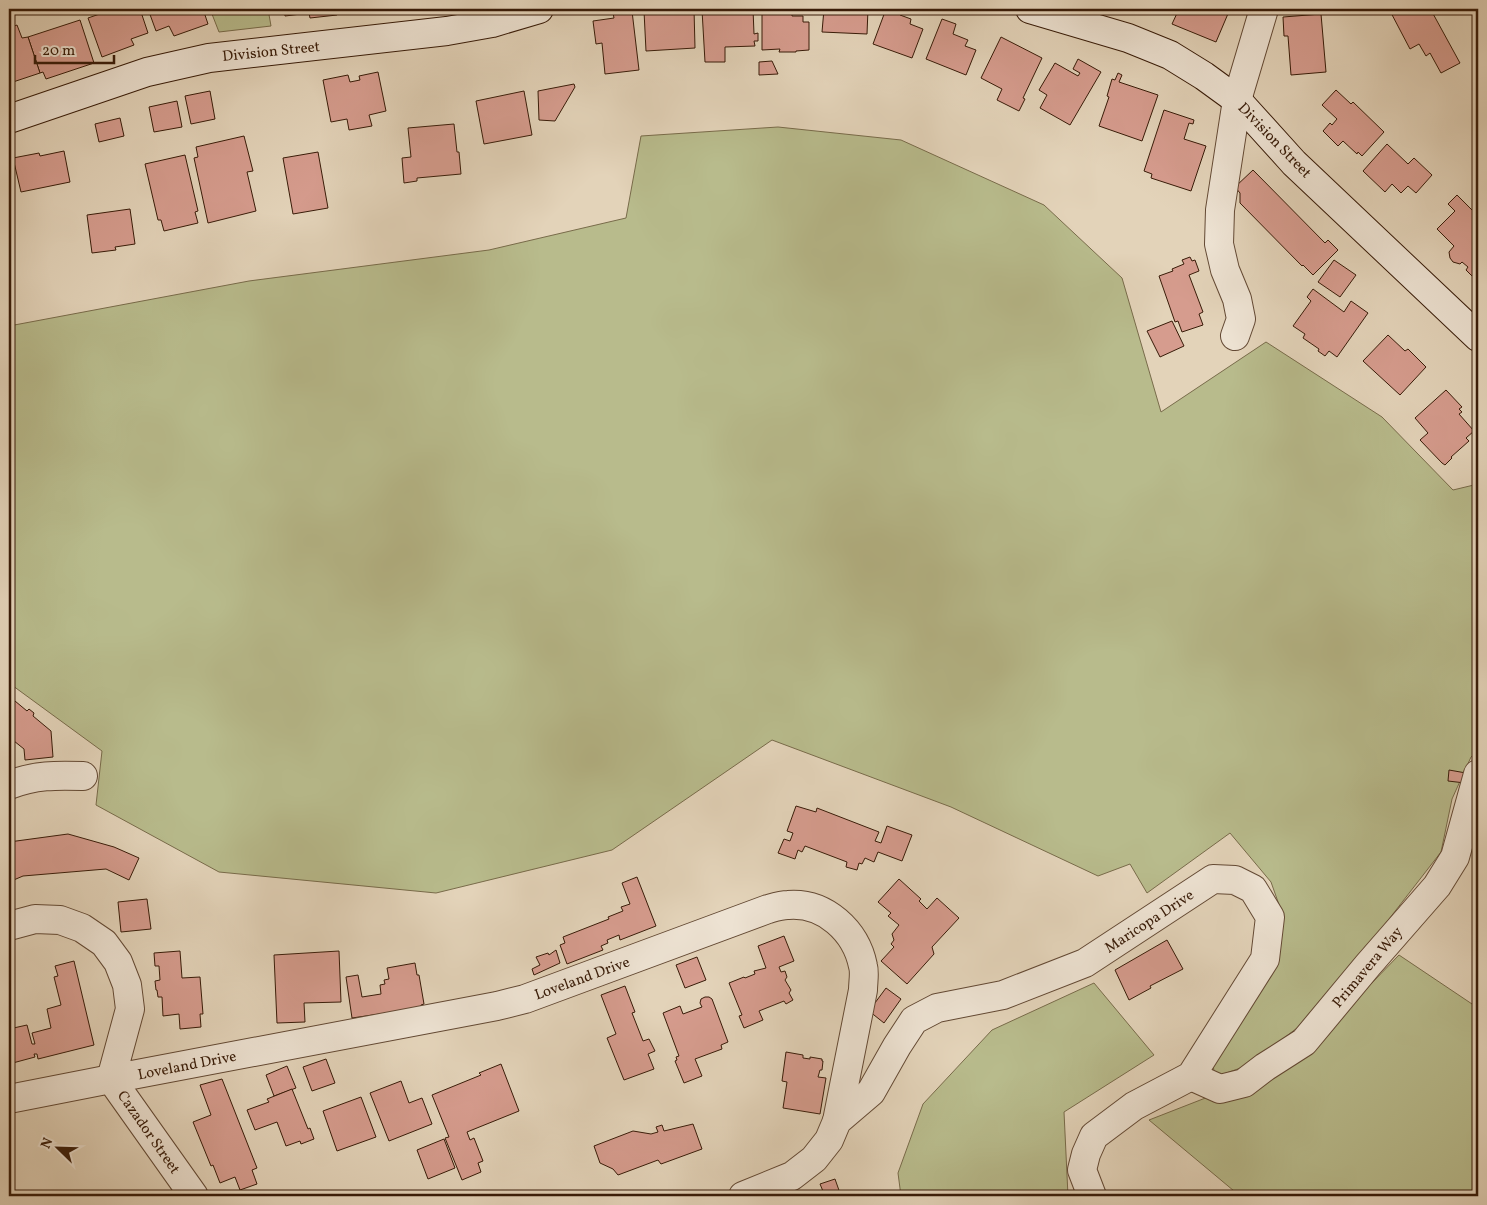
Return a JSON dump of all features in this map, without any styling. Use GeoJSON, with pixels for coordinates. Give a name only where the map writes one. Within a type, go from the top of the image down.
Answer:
{"type":"FeatureCollection","features":[{"type":"Feature","properties":{"kind":"street","name":"Division Street"},"geometry":{"type":"LineString","coordinates":[[9,120],[147,72],[209,58],[447,31],[492,23],[539,9]]}},
{"type":"Feature","properties":{"kind":"street","name":"Division Street"},"geometry":{"type":"LineString","coordinates":[[1030,9],[1128,38],[1170,56],[1204,76],[1237,100],[1294,162],[1478,337]]}},
{"type":"Feature","properties":{"kind":"street"},"geometry":{"type":"LineString","coordinates":[[1235,336],[1242,319],[1237,299],[1225,270],[1219,244],[1220,210],[1237,100],[1264,9]]}},
{"type":"Feature","properties":{"kind":"street","name":"Primavera Way"},"geometry":{"type":"LineString","coordinates":[[1191,1076],[1220,1089],[1244,1083],[1304,1042],[1437,886],[1455,857],[1478,774]]}},
{"type":"Feature","properties":{"kind":"street"},"geometry":{"type":"LineString","coordinates":[[9,785],[20,780],[50,775],[83,776]]}},
{"type":"Feature","properties":{"kind":"street","name":"Maricopa Drive"},"geometry":{"type":"LineString","coordinates":[[743,1196],[792,1176],[814,1159],[829,1140],[837,1121],[871,1092],[914,1020],[937,1008],[1003,995],[1085,963],[1213,879],[1235,880],[1253,890],[1270,917],[1264,959],[1191,1076]]}},
{"type":"Feature","properties":{"kind":"street","name":"Loveland Drive"},"geometry":{"type":"LineString","coordinates":[[111,1079],[478,1010],[525,999],[768,909],[788,905],[807,906],[828,914],[845,928],[858,947],[864,968],[863,990],[837,1121]]}},
{"type":"Feature","properties":{"kind":"street"},"geometry":{"type":"LineString","coordinates":[[9,926],[35,919],[60,920],[82,928],[104,943],[118,962],[127,985],[130,1009],[111,1079]]}},
{"type":"Feature","properties":{"kind":"street"},"geometry":{"type":"LineString","coordinates":[[1092,1196],[1082,1170],[1086,1154],[1094,1136],[1134,1106],[1191,1076]]}},
{"type":"Feature","properties":{"kind":"street","name":"Cazador Street"},"geometry":{"type":"LineString","coordinates":[[9,1099],[111,1079],[194,1196]]}},
{"type":"Feature","properties":{"kind":"green space"},"geometry":{"type":"Polygon","coordinates":[[[210,9],[268,9],[271,26],[219,32],[210,9]]]}},
{"type":"Feature","properties":{"kind":"green space"},"geometry":{"type":"Polygon","coordinates":[[[778,127],[901,140],[1044,205],[1122,278],[1161,412],[1266,342],[1382,417],[1453,490],[1478,484],[1478,751],[1471,757],[1452,799],[1441,852],[1351,968],[1297,1028],[1249,1065],[1215,1077],[1213,1065],[1274,969],[1283,916],[1271,882],[1230,833],[1147,893],[1130,864],[1098,876],[951,807],[772,740],[612,850],[436,893],[219,872],[96,805],[102,751],[9,683],[9,326],[249,281],[489,250],[626,218],[641,136],[778,127]]]}},
{"type":"Feature","properties":{"kind":"green space"},"geometry":{"type":"Polygon","coordinates":[[[1399,955],[1478,1008],[1478,1196],[1240,1196],[1149,1120],[1267,1074],[1308,1049],[1399,955]]]}},
{"type":"Feature","properties":{"kind":"green space"},"geometry":{"type":"Polygon","coordinates":[[[1094,983],[1154,1055],[1064,1112],[1068,1196],[901,1196],[898,1173],[923,1104],[992,1030],[1094,983]]]}},
{"type":"Feature","properties":{"kind":"building"},"geometry":{"type":"Polygon","coordinates":[[[114,9],[140,9],[148,33],[131,39],[134,45],[102,57],[88,18],[114,9]]]}},
{"type":"Feature","properties":{"kind":"building"},"geometry":{"type":"Polygon","coordinates":[[[148,9],[203,9],[208,24],[174,36],[169,26],[156,31],[148,9]]]}},
{"type":"Feature","properties":{"kind":"building"},"geometry":{"type":"Polygon","coordinates":[[[284,9],[336,9],[337,15],[310,18],[309,13],[285,16],[284,9]]]}},
{"type":"Feature","properties":{"kind":"building"},"geometry":{"type":"Polygon","coordinates":[[[344,9],[369,9],[369,12],[345,14],[344,9]]]}},
{"type":"Feature","properties":{"kind":"building"},"geometry":{"type":"Polygon","coordinates":[[[694,9],[695,48],[646,51],[644,11],[694,9]]]}},
{"type":"Feature","properties":{"kind":"building"},"geometry":{"type":"Polygon","coordinates":[[[753,9],[754,34],[758,33],[758,41],[754,41],[755,46],[725,47],[725,62],[705,62],[702,10],[753,9]]]}},
{"type":"Feature","properties":{"kind":"building"},"geometry":{"type":"Polygon","coordinates":[[[762,9],[792,9],[792,16],[803,16],[803,22],[809,22],[809,50],[779,52],[780,49],[762,50],[762,9]]]}},
{"type":"Feature","properties":{"kind":"building"},"geometry":{"type":"Polygon","coordinates":[[[824,9],[868,9],[867,34],[822,32],[824,9]]]}},
{"type":"Feature","properties":{"kind":"building"},"geometry":{"type":"Polygon","coordinates":[[[886,9],[901,12],[900,15],[911,19],[910,24],[923,29],[912,58],[873,44],[886,9]]]}},
{"type":"Feature","properties":{"kind":"building"},"geometry":{"type":"Polygon","coordinates":[[[1179,9],[1230,9],[1216,42],[1172,24],[1179,9]]]}},
{"type":"Feature","properties":{"kind":"building"},"geometry":{"type":"Polygon","coordinates":[[[1316,9],[1334,9],[1334,12],[1317,13],[1316,9]]]}},
{"type":"Feature","properties":{"kind":"building"},"geometry":{"type":"Polygon","coordinates":[[[1389,9],[1434,9],[1431,10],[1460,63],[1441,73],[1430,53],[1426,56],[1419,44],[1410,49],[1389,9]]]}},
{"type":"Feature","properties":{"kind":"building"},"geometry":{"type":"Polygon","coordinates":[[[632,11],[639,70],[605,74],[602,43],[596,44],[593,21],[614,18],[613,13],[632,11]]]}},
{"type":"Feature","properties":{"kind":"building"},"geometry":{"type":"Polygon","coordinates":[[[1321,14],[1326,72],[1291,75],[1288,36],[1284,36],[1283,17],[1321,14]]]}},
{"type":"Feature","properties":{"kind":"building"},"geometry":{"type":"Polygon","coordinates":[[[942,19],[956,24],[953,34],[968,40],[965,46],[976,50],[966,75],[926,59],[942,19]]]}},
{"type":"Feature","properties":{"kind":"building"},"geometry":{"type":"Polygon","coordinates":[[[80,20],[94,63],[46,79],[43,72],[40,73],[28,37],[80,20]]]}},
{"type":"Feature","properties":{"kind":"building"},"geometry":{"type":"Polygon","coordinates":[[[17,25],[22,38],[28,37],[40,73],[10,83],[12,89],[9,90],[9,28],[17,25]]]}},
{"type":"Feature","properties":{"kind":"building"},"geometry":{"type":"Polygon","coordinates":[[[1001,37],[1042,58],[1023,98],[1025,99],[1019,111],[997,100],[1002,89],[981,78],[1001,37]]]}},
{"type":"Feature","properties":{"kind":"building"},"geometry":{"type":"Polygon","coordinates":[[[1078,59],[1101,72],[1070,125],[1040,108],[1047,95],[1039,90],[1055,63],[1078,76],[1080,73],[1073,69],[1078,59]]]}},
{"type":"Feature","properties":{"kind":"building"},"geometry":{"type":"Polygon","coordinates":[[[772,61],[778,74],[759,75],[759,62],[772,61]]]}},
{"type":"Feature","properties":{"kind":"building"},"geometry":{"type":"Polygon","coordinates":[[[378,72],[386,111],[369,115],[372,126],[349,130],[347,119],[331,122],[323,80],[348,75],[350,82],[360,80],[359,76],[378,72]]]}},
{"type":"Feature","properties":{"kind":"building"},"geometry":{"type":"Polygon","coordinates":[[[1118,73],[1122,75],[1119,82],[1158,95],[1142,141],[1099,126],[1109,97],[1107,96],[1112,79],[1115,80],[1118,73]]]}},
{"type":"Feature","properties":{"kind":"building"},"geometry":{"type":"Polygon","coordinates":[[[574,84],[575,87],[555,121],[539,120],[538,91],[574,84]]]}},
{"type":"Feature","properties":{"kind":"building"},"geometry":{"type":"Polygon","coordinates":[[[1336,90],[1351,104],[1353,102],[1384,132],[1362,156],[1358,152],[1357,154],[1343,141],[1338,146],[1323,131],[1330,123],[1332,125],[1337,119],[1322,105],[1336,90]]]}},
{"type":"Feature","properties":{"kind":"building"},"geometry":{"type":"Polygon","coordinates":[[[210,91],[215,119],[191,124],[185,96],[210,91]]]}},
{"type":"Feature","properties":{"kind":"building"},"geometry":{"type":"Polygon","coordinates":[[[524,91],[532,135],[484,144],[476,101],[524,91]]]}},
{"type":"Feature","properties":{"kind":"building"},"geometry":{"type":"Polygon","coordinates":[[[177,101],[182,127],[154,132],[149,107],[177,101]]]}},
{"type":"Feature","properties":{"kind":"building"},"geometry":{"type":"Polygon","coordinates":[[[1164,110],[1194,120],[1193,124],[1189,123],[1184,139],[1206,146],[1191,191],[1151,178],[1152,174],[1144,171],[1164,110]]]}},
{"type":"Feature","properties":{"kind":"building"},"geometry":{"type":"Polygon","coordinates":[[[120,118],[124,136],[99,142],[95,124],[120,118]]]}},
{"type":"Feature","properties":{"kind":"building"},"geometry":{"type":"Polygon","coordinates":[[[454,124],[461,174],[417,178],[417,181],[404,183],[402,158],[411,157],[408,128],[454,124]]]}},
{"type":"Feature","properties":{"kind":"building"},"geometry":{"type":"Polygon","coordinates":[[[244,136],[253,171],[247,172],[256,211],[208,223],[194,158],[198,157],[196,147],[244,136]]]}},
{"type":"Feature","properties":{"kind":"building"},"geometry":{"type":"Polygon","coordinates":[[[1387,144],[1408,164],[1414,158],[1432,175],[1416,193],[1408,186],[1401,193],[1392,184],[1385,192],[1363,171],[1387,144]]]}},
{"type":"Feature","properties":{"kind":"building"},"geometry":{"type":"Polygon","coordinates":[[[64,151],[70,182],[21,192],[13,158],[39,153],[40,156],[64,151]]]}},
{"type":"Feature","properties":{"kind":"building"},"geometry":{"type":"Polygon","coordinates":[[[318,152],[328,208],[293,214],[283,158],[318,152]]]}},
{"type":"Feature","properties":{"kind":"building"},"geometry":{"type":"Polygon","coordinates":[[[185,155],[198,211],[195,212],[198,223],[164,231],[161,220],[158,220],[145,164],[185,155]]]}},
{"type":"Feature","properties":{"kind":"building"},"geometry":{"type":"Polygon","coordinates":[[[1253,170],[1325,243],[1328,240],[1338,250],[1313,275],[1240,203],[1240,193],[1235,187],[1253,170]]]}},
{"type":"Feature","properties":{"kind":"building"},"geometry":{"type":"Polygon","coordinates":[[[9,188],[14,213],[9,214],[9,188]]]}},
{"type":"Feature","properties":{"kind":"building"},"geometry":{"type":"Polygon","coordinates":[[[1457,195],[1478,216],[1478,224],[1475,227],[1478,230],[1478,280],[1466,270],[1468,267],[1462,262],[1460,264],[1453,262],[1449,252],[1454,246],[1437,229],[1455,211],[1448,204],[1457,195]]]}},
{"type":"Feature","properties":{"kind":"building"},"geometry":{"type":"Polygon","coordinates":[[[130,209],[135,244],[115,247],[116,250],[92,253],[87,215],[130,209]]]}},
{"type":"Feature","properties":{"kind":"building"},"geometry":{"type":"Polygon","coordinates":[[[1190,257],[1192,261],[1195,260],[1199,271],[1189,275],[1203,312],[1199,314],[1203,325],[1182,332],[1178,321],[1175,322],[1159,276],[1173,271],[1172,269],[1184,264],[1182,260],[1190,257]]]}},
{"type":"Feature","properties":{"kind":"building"},"geometry":{"type":"Polygon","coordinates":[[[1334,260],[1356,275],[1340,297],[1318,282],[1334,260]]]}},
{"type":"Feature","properties":{"kind":"building"},"geometry":{"type":"Polygon","coordinates":[[[1313,289],[1344,312],[1351,301],[1368,313],[1337,357],[1329,351],[1325,356],[1318,351],[1319,349],[1303,338],[1305,334],[1293,326],[1311,301],[1307,297],[1313,289]]]}},
{"type":"Feature","properties":{"kind":"building"},"geometry":{"type":"Polygon","coordinates":[[[1172,321],[1184,346],[1160,357],[1147,331],[1172,321]]]}},
{"type":"Feature","properties":{"kind":"building"},"geometry":{"type":"Polygon","coordinates":[[[1388,335],[1405,351],[1408,349],[1426,367],[1400,395],[1363,361],[1388,335]]]}},
{"type":"Feature","properties":{"kind":"building"},"geometry":{"type":"Polygon","coordinates":[[[1446,390],[1462,407],[1459,409],[1462,412],[1459,414],[1474,431],[1466,438],[1469,441],[1445,465],[1420,440],[1428,433],[1415,418],[1446,390]]]}},
{"type":"Feature","properties":{"kind":"building"},"geometry":{"type":"Polygon","coordinates":[[[9,696],[27,711],[29,709],[34,713],[33,716],[51,731],[53,757],[25,760],[24,749],[9,737],[9,696]]]}},
{"type":"Feature","properties":{"kind":"building"},"geometry":{"type":"Polygon","coordinates":[[[1449,770],[1466,773],[1465,783],[1448,781],[1449,770]]]}},
{"type":"Feature","properties":{"kind":"building"},"geometry":{"type":"Polygon","coordinates":[[[796,806],[816,812],[817,808],[879,832],[875,841],[881,843],[887,826],[912,835],[902,861],[878,852],[874,862],[865,858],[862,864],[859,863],[857,870],[846,867],[847,862],[805,846],[802,852],[798,850],[795,859],[778,853],[784,839],[790,841],[793,833],[787,831],[796,806]]]}},
{"type":"Feature","properties":{"kind":"building"},"geometry":{"type":"Polygon","coordinates":[[[68,834],[114,847],[139,858],[129,880],[106,869],[23,876],[9,882],[9,842],[68,834]]]}},
{"type":"Feature","properties":{"kind":"building"},"geometry":{"type":"Polygon","coordinates":[[[637,877],[656,926],[620,940],[619,935],[607,940],[608,943],[601,946],[603,950],[567,964],[560,945],[565,943],[563,937],[609,919],[608,917],[623,911],[621,907],[630,904],[622,883],[637,877]]]}},
{"type":"Feature","properties":{"kind":"building"},"geometry":{"type":"Polygon","coordinates":[[[899,879],[921,899],[919,901],[927,909],[937,898],[959,918],[932,947],[934,954],[907,984],[881,961],[894,947],[891,944],[894,940],[892,934],[899,925],[888,916],[891,913],[878,902],[899,879]]]}},
{"type":"Feature","properties":{"kind":"building"},"geometry":{"type":"Polygon","coordinates":[[[147,899],[151,929],[121,932],[118,902],[147,899]]]}},
{"type":"Feature","properties":{"kind":"building"},"geometry":{"type":"Polygon","coordinates":[[[784,936],[794,961],[779,967],[781,972],[785,971],[787,977],[785,980],[791,990],[789,993],[793,1000],[786,1004],[784,1001],[759,1011],[763,1020],[744,1028],[739,1016],[742,1015],[729,983],[755,974],[754,971],[766,968],[758,946],[784,936]]]}},
{"type":"Feature","properties":{"kind":"building"},"geometry":{"type":"Polygon","coordinates":[[[1167,940],[1183,969],[1150,986],[1151,988],[1129,1000],[1115,970],[1167,940]]]}},
{"type":"Feature","properties":{"kind":"building"},"geometry":{"type":"Polygon","coordinates":[[[556,950],[560,963],[534,975],[532,969],[540,965],[536,957],[548,953],[549,955],[556,950]]]}},
{"type":"Feature","properties":{"kind":"building"},"geometry":{"type":"Polygon","coordinates":[[[180,951],[182,978],[200,977],[203,1014],[200,1014],[201,1027],[180,1029],[179,1014],[163,1016],[162,997],[158,997],[156,990],[155,981],[160,980],[159,966],[155,966],[154,953],[180,951]]]}},
{"type":"Feature","properties":{"kind":"building"},"geometry":{"type":"Polygon","coordinates":[[[339,951],[341,1002],[304,1003],[305,1022],[277,1023],[274,955],[339,951]]]}},
{"type":"Feature","properties":{"kind":"building"},"geometry":{"type":"Polygon","coordinates":[[[697,957],[706,980],[685,988],[676,965],[697,957]]]}},
{"type":"Feature","properties":{"kind":"building"},"geometry":{"type":"Polygon","coordinates":[[[74,961],[94,1045],[38,1059],[37,1054],[34,1054],[35,1057],[9,1064],[9,1029],[27,1025],[32,1044],[35,1044],[32,1033],[51,1028],[47,1009],[61,1005],[54,977],[58,976],[55,966],[74,961]]]}},
{"type":"Feature","properties":{"kind":"building"},"geometry":{"type":"Polygon","coordinates":[[[415,963],[424,1004],[421,1005],[421,1008],[352,1018],[346,977],[358,975],[362,997],[381,994],[380,985],[385,984],[384,980],[389,979],[387,968],[415,963]]]}},
{"type":"Feature","properties":{"kind":"building"},"geometry":{"type":"Polygon","coordinates":[[[625,986],[635,1012],[632,1013],[643,1041],[649,1039],[655,1051],[648,1054],[654,1069],[624,1080],[607,1038],[616,1034],[601,995],[625,986]]]}},
{"type":"Feature","properties":{"kind":"building"},"geometry":{"type":"Polygon","coordinates":[[[886,988],[901,999],[884,1023],[869,1011],[886,988]]]}},
{"type":"Feature","properties":{"kind":"building"},"geometry":{"type":"Polygon","coordinates":[[[705,997],[712,999],[728,1042],[721,1045],[722,1049],[695,1059],[702,1076],[684,1083],[675,1061],[677,1060],[676,1057],[679,1056],[663,1013],[680,1006],[683,1014],[702,1007],[701,999],[705,997]]]}},
{"type":"Feature","properties":{"kind":"building"},"geometry":{"type":"Polygon","coordinates":[[[786,1052],[803,1055],[803,1058],[822,1059],[822,1070],[820,1070],[818,1077],[826,1078],[820,1114],[783,1108],[787,1082],[782,1081],[786,1052]]]}},
{"type":"Feature","properties":{"kind":"building"},"geometry":{"type":"Polygon","coordinates":[[[326,1059],[335,1083],[312,1091],[303,1067],[326,1059]]]}},
{"type":"Feature","properties":{"kind":"building"},"geometry":{"type":"Polygon","coordinates":[[[501,1064],[519,1111],[467,1132],[470,1140],[474,1138],[483,1161],[478,1163],[481,1172],[462,1180],[445,1138],[449,1137],[432,1095],[481,1075],[479,1073],[501,1064]]]}},
{"type":"Feature","properties":{"kind":"building"},"geometry":{"type":"Polygon","coordinates":[[[287,1066],[296,1088],[274,1096],[266,1075],[287,1066]]]}},
{"type":"Feature","properties":{"kind":"building"},"geometry":{"type":"Polygon","coordinates":[[[222,1079],[257,1168],[252,1170],[257,1184],[240,1190],[235,1177],[220,1183],[193,1122],[211,1115],[200,1085],[222,1079]]]}},
{"type":"Feature","properties":{"kind":"building"},"geometry":{"type":"Polygon","coordinates":[[[401,1081],[409,1103],[422,1098],[432,1124],[389,1141],[370,1093],[401,1081]]]}},
{"type":"Feature","properties":{"kind":"building"},"geometry":{"type":"Polygon","coordinates":[[[292,1089],[314,1139],[301,1144],[300,1141],[286,1146],[277,1122],[255,1130],[247,1110],[269,1102],[267,1099],[292,1089]]]}},
{"type":"Feature","properties":{"kind":"building"},"geometry":{"type":"Polygon","coordinates":[[[361,1097],[376,1137],[337,1151],[323,1111],[361,1097]]]}},
{"type":"Feature","properties":{"kind":"building"},"geometry":{"type":"Polygon","coordinates":[[[693,1124],[702,1149],[661,1164],[658,1160],[618,1175],[613,1169],[600,1163],[594,1146],[633,1131],[651,1134],[658,1132],[656,1127],[662,1125],[664,1131],[693,1124]]]}},
{"type":"Feature","properties":{"kind":"building"},"geometry":{"type":"Polygon","coordinates":[[[444,1139],[455,1168],[428,1179],[417,1150],[444,1139]]]}},
{"type":"Feature","properties":{"kind":"building"},"geometry":{"type":"Polygon","coordinates":[[[835,1179],[841,1196],[825,1196],[820,1184],[835,1179]]]}}]}
